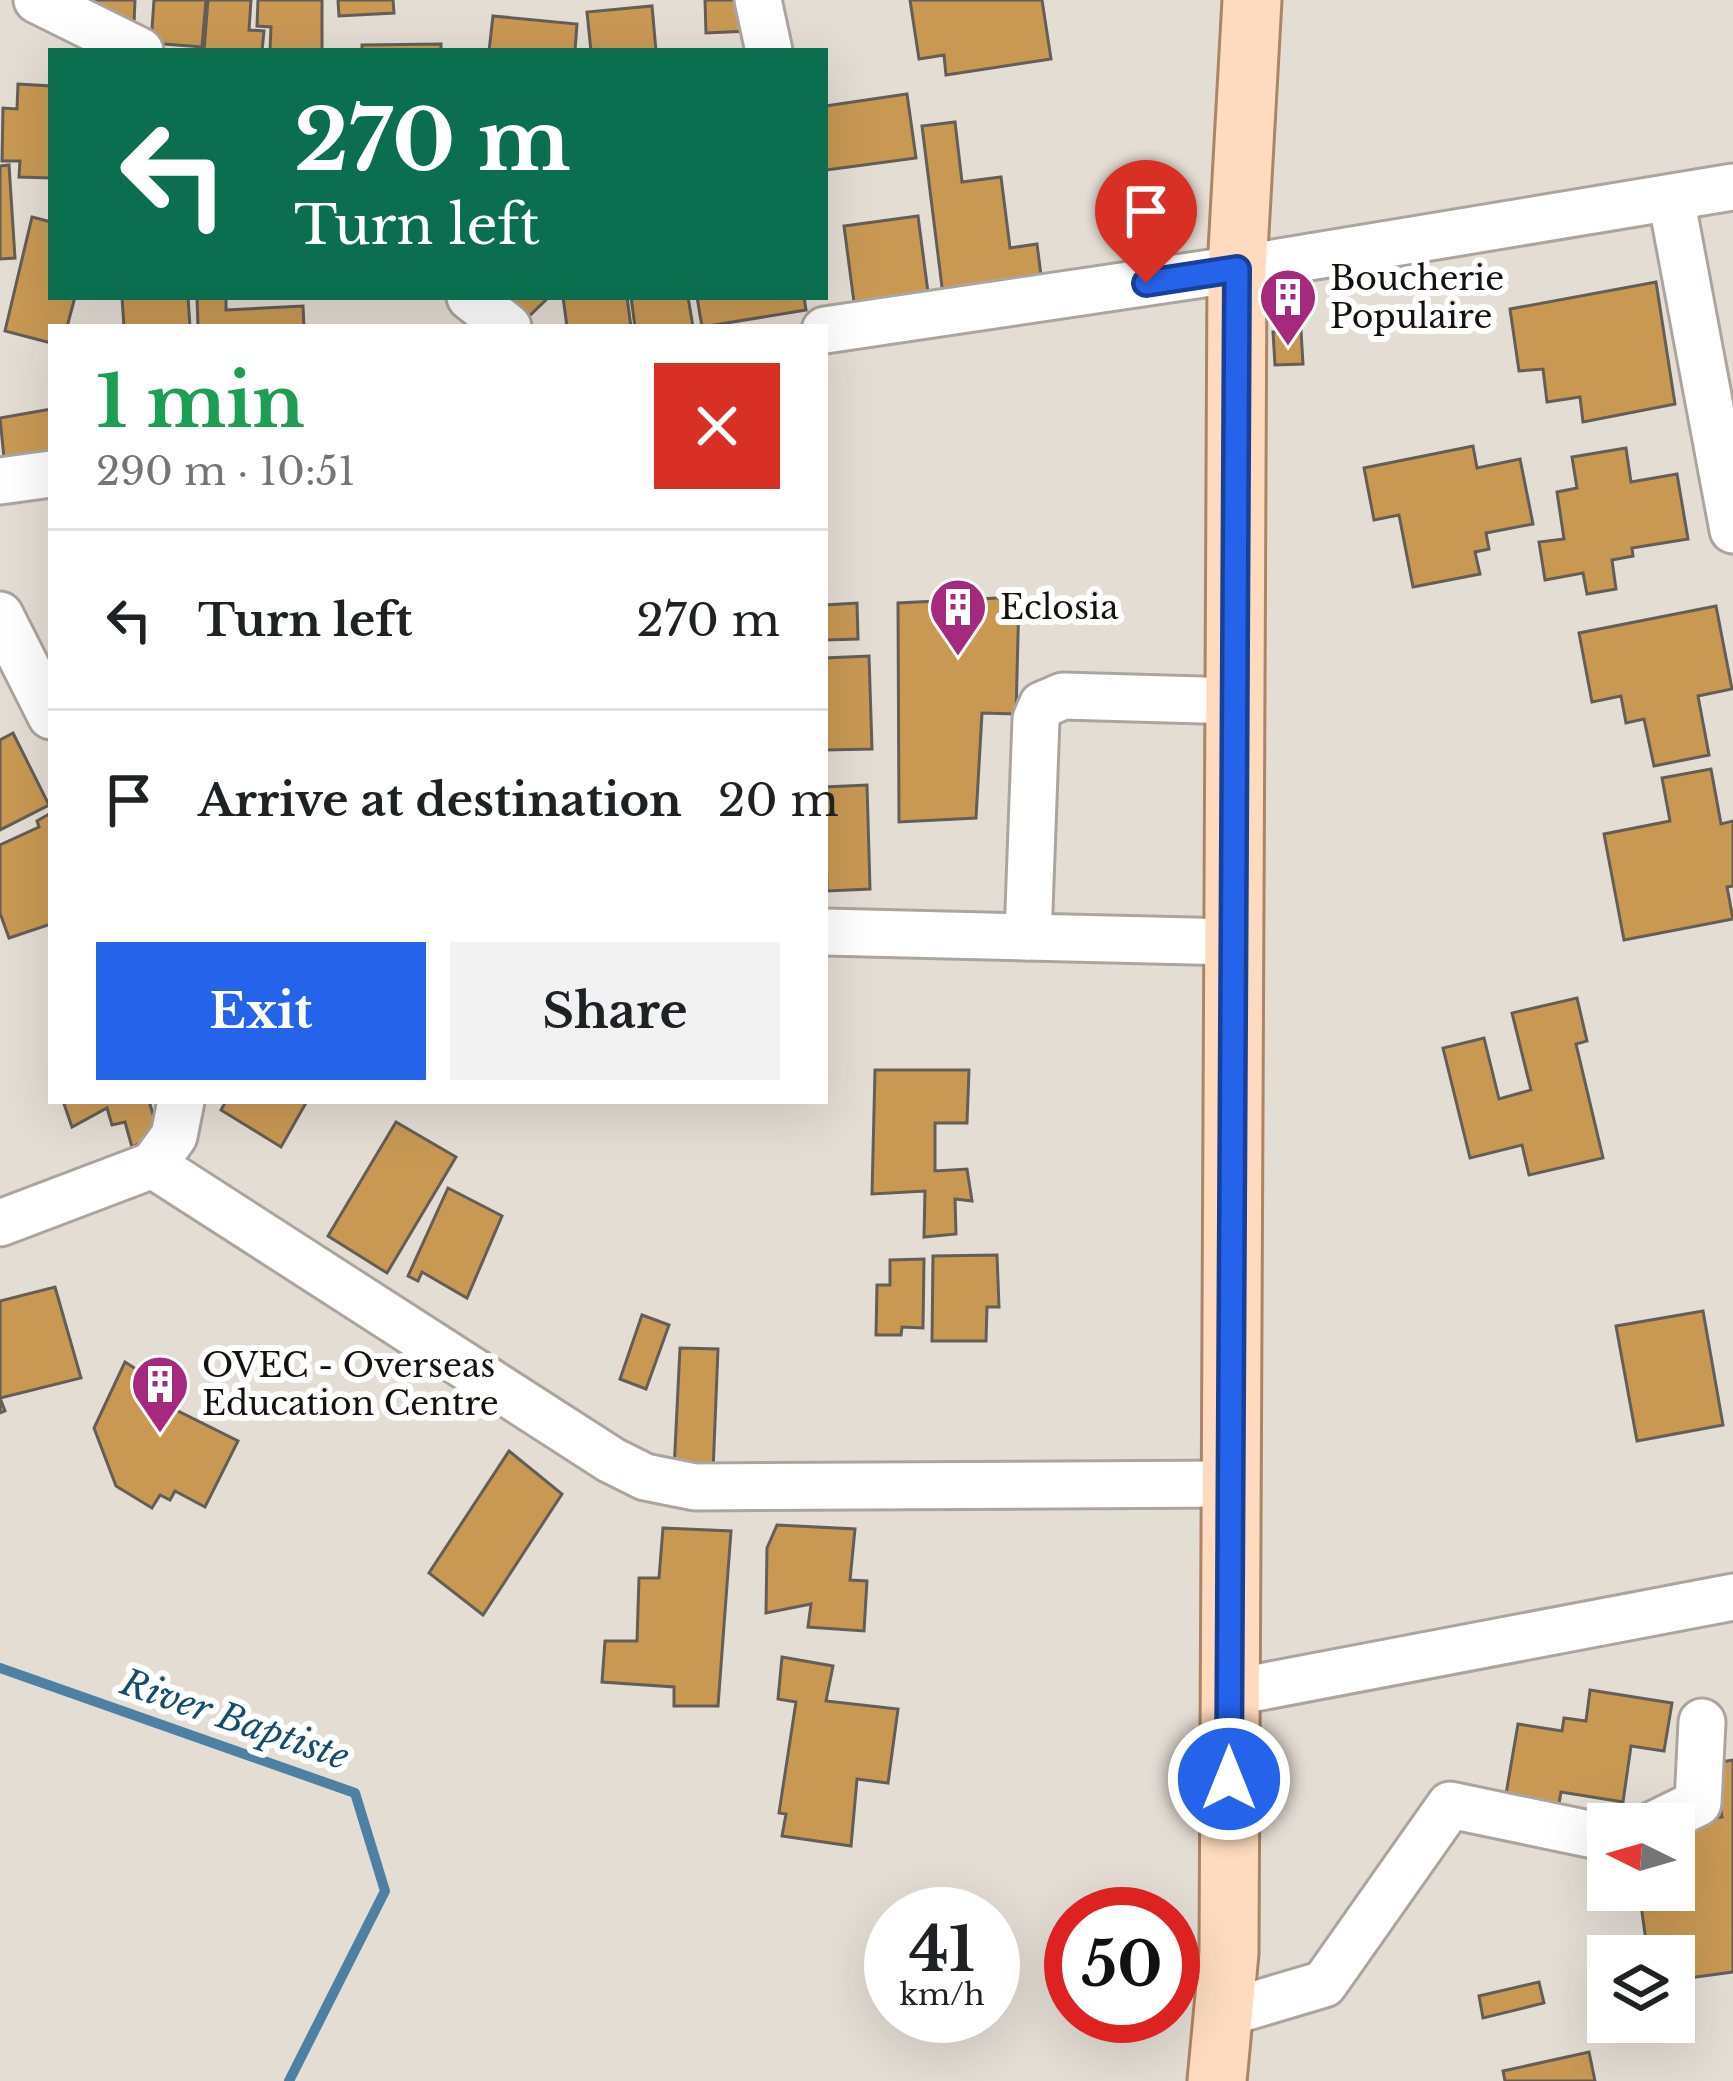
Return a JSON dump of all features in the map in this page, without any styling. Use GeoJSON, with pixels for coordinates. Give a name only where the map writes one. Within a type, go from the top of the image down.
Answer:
{"type":"FeatureCollection","features":[{"type":"Feature","properties":{"kind":"main road"},"geometry":{"type":"LineString","coordinates":[[1216,2081],[1229,1953],[1237,269],[1252,0]]}},
{"type":"Feature","properties":{"kind":"street"},"geometry":{"type":"LineString","coordinates":[[37,0],[134,48]]}},
{"type":"Feature","properties":{"kind":"street"},"geometry":{"type":"LineString","coordinates":[[758,0],[768,48]]}},
{"type":"Feature","properties":{"kind":"street"},"geometry":{"type":"LineString","coordinates":[[828,327],[1237,269],[1733,187]]}},
{"type":"Feature","properties":{"kind":"street"},"geometry":{"type":"LineString","coordinates":[[1671,198],[1733,530]]}},
{"type":"Feature","properties":{"kind":"street"},"geometry":{"type":"LineString","coordinates":[[474,300],[504,324]]}},
{"type":"Feature","properties":{"kind":"street"},"geometry":{"type":"LineString","coordinates":[[0,481],[48,474]]}},
{"type":"Feature","properties":{"kind":"street"},"geometry":{"type":"LineString","coordinates":[[0,615],[48,710]]}},
{"type":"Feature","properties":{"kind":"street"},"geometry":{"type":"LineString","coordinates":[[1028,937],[1036,719],[1042,704],[1064,697],[1237,700]]}},
{"type":"Feature","properties":{"kind":"street"},"geometry":{"type":"LineString","coordinates":[[828,932],[1234,942]]}},
{"type":"Feature","properties":{"kind":"street"},"geometry":{"type":"LineString","coordinates":[[0,1222],[153,1165],[174,1136],[180,1104]]}},
{"type":"Feature","properties":{"kind":"street"},"geometry":{"type":"LineString","coordinates":[[153,1165],[611,1460],[645,1477],[694,1487],[1230,1484]]}},
{"type":"Feature","properties":{"kind":"street"},"geometry":{"type":"LineString","coordinates":[[1229,1693],[1733,1597]]}},
{"type":"Feature","properties":{"kind":"street"},"geometry":{"type":"LineString","coordinates":[[1695,1804],[1702,1722]]}},
{"type":"Feature","properties":{"kind":"street"},"geometry":{"type":"LineString","coordinates":[[1223,2014],[1324,1984],[1450,1805],[1587,1834]]}},
{"type":"Feature","properties":{"kind":"building"},"geometry":{"type":"Polygon","coordinates":[[[74,0],[135,0],[134,23],[74,0]]]}},
{"type":"Feature","properties":{"kind":"building"},"geometry":{"type":"Polygon","coordinates":[[[154,0],[206,0],[202,47],[151,43],[154,0]]]}},
{"type":"Feature","properties":{"kind":"building"},"geometry":{"type":"Polygon","coordinates":[[[208,0],[251,0],[249,30],[264,31],[262,48],[204,48],[208,0]]]}},
{"type":"Feature","properties":{"kind":"building"},"geometry":{"type":"Polygon","coordinates":[[[258,0],[322,0],[322,48],[270,48],[271,27],[257,26],[258,0]]]}},
{"type":"Feature","properties":{"kind":"building"},"geometry":{"type":"Polygon","coordinates":[[[338,0],[393,0],[394,13],[339,16],[338,0]]]}},
{"type":"Feature","properties":{"kind":"building"},"geometry":{"type":"Polygon","coordinates":[[[705,0],[748,0],[749,31],[706,33],[705,0]]]}},
{"type":"Feature","properties":{"kind":"building"},"geometry":{"type":"Polygon","coordinates":[[[910,0],[1042,0],[1051,59],[946,75],[944,55],[919,59],[910,0]]]}},
{"type":"Feature","properties":{"kind":"building"},"geometry":{"type":"Polygon","coordinates":[[[652,6],[656,48],[591,48],[587,12],[652,6]]]}},
{"type":"Feature","properties":{"kind":"building"},"geometry":{"type":"Polygon","coordinates":[[[493,16],[577,24],[575,48],[489,48],[493,16]]]}},
{"type":"Feature","properties":{"kind":"building"},"geometry":{"type":"Polygon","coordinates":[[[441,44],[441,48],[362,48],[441,44]]]}},
{"type":"Feature","properties":{"kind":"building"},"geometry":{"type":"Polygon","coordinates":[[[18,84],[48,86],[48,178],[19,177],[20,161],[2,161],[3,108],[17,109],[18,84]]]}},
{"type":"Feature","properties":{"kind":"building"},"geometry":{"type":"Polygon","coordinates":[[[907,94],[916,158],[828,170],[828,106],[907,94]]]}},
{"type":"Feature","properties":{"kind":"building"},"geometry":{"type":"Polygon","coordinates":[[[955,122],[962,182],[1001,177],[1010,248],[1037,244],[1043,291],[944,303],[922,126],[955,122]]]}},
{"type":"Feature","properties":{"kind":"building"},"geometry":{"type":"Polygon","coordinates":[[[9,165],[15,258],[0,259],[0,166],[9,165]]]}},
{"type":"Feature","properties":{"kind":"building"},"geometry":{"type":"Polygon","coordinates":[[[918,216],[929,300],[855,310],[844,226],[918,216]]]}},
{"type":"Feature","properties":{"kind":"building"},"geometry":{"type":"Polygon","coordinates":[[[32,217],[48,221],[48,300],[74,300],[68,324],[48,324],[48,342],[5,331],[32,217]]]}},
{"type":"Feature","properties":{"kind":"building"},"geometry":{"type":"Polygon","coordinates":[[[1656,282],[1675,404],[1583,422],[1580,397],[1547,402],[1543,369],[1519,371],[1510,309],[1656,282]]]}},
{"type":"Feature","properties":{"kind":"building"},"geometry":{"type":"Polygon","coordinates":[[[122,300],[188,300],[190,324],[124,324],[122,300]]]}},
{"type":"Feature","properties":{"kind":"building"},"geometry":{"type":"Polygon","coordinates":[[[197,300],[226,300],[226,310],[303,306],[304,324],[198,324],[197,300]]]}},
{"type":"Feature","properties":{"kind":"building"},"geometry":{"type":"Polygon","coordinates":[[[492,300],[546,300],[521,324],[515,324],[492,300]]]}},
{"type":"Feature","properties":{"kind":"building"},"geometry":{"type":"Polygon","coordinates":[[[563,300],[627,300],[631,324],[567,324],[563,300]]]}},
{"type":"Feature","properties":{"kind":"building"},"geometry":{"type":"Polygon","coordinates":[[[631,300],[688,300],[692,324],[635,324],[631,300]]]}},
{"type":"Feature","properties":{"kind":"building"},"geometry":{"type":"Polygon","coordinates":[[[698,300],[804,300],[806,310],[702,324],[698,300]]]}},
{"type":"Feature","properties":{"kind":"building","name":"Boucherie Populaire"},"geometry":{"type":"Polygon","coordinates":[[[1301,331],[1303,364],[1275,365],[1273,332],[1301,331]]]}},
{"type":"Feature","properties":{"kind":"building"},"geometry":{"type":"Polygon","coordinates":[[[48,410],[48,461],[5,468],[0,418],[48,410]]]}},
{"type":"Feature","properties":{"kind":"building"},"geometry":{"type":"Polygon","coordinates":[[[1473,446],[1477,468],[1520,459],[1533,524],[1486,533],[1489,549],[1475,552],[1480,574],[1413,587],[1399,515],[1374,520],[1364,468],[1473,446]]]}},
{"type":"Feature","properties":{"kind":"building"},"geometry":{"type":"Polygon","coordinates":[[[1626,448],[1631,482],[1677,474],[1688,539],[1632,548],[1633,556],[1612,560],[1616,589],[1587,594],[1583,573],[1545,580],[1539,542],[1564,539],[1557,492],[1577,488],[1572,457],[1626,448]]]}},
{"type":"Feature","properties":{"kind":"building","name":"Eclosia"},"geometry":{"type":"Polygon","coordinates":[[[1019,597],[1016,714],[982,713],[976,818],[899,822],[898,603],[1019,597]]]}},
{"type":"Feature","properties":{"kind":"building"},"geometry":{"type":"Polygon","coordinates":[[[857,603],[858,639],[828,640],[828,605],[857,603]]]}},
{"type":"Feature","properties":{"kind":"building"},"geometry":{"type":"Polygon","coordinates":[[[1716,606],[1732,689],[1698,696],[1709,755],[1654,766],[1644,719],[1626,723],[1621,696],[1592,702],[1579,633],[1716,606]]]}},
{"type":"Feature","properties":{"kind":"building"},"geometry":{"type":"Polygon","coordinates":[[[869,656],[872,749],[828,750],[828,658],[869,656]]]}},
{"type":"Feature","properties":{"kind":"building"},"geometry":{"type":"Polygon","coordinates":[[[13,733],[48,806],[0,830],[0,740],[13,733]]]}},
{"type":"Feature","properties":{"kind":"building"},"geometry":{"type":"Polygon","coordinates":[[[1711,769],[1721,824],[1733,821],[1733,886],[1727,887],[1733,919],[1624,940],[1604,834],[1670,821],[1662,778],[1711,769]]]}},
{"type":"Feature","properties":{"kind":"building"},"geometry":{"type":"Polygon","coordinates":[[[867,785],[870,889],[828,891],[828,787],[867,785]]]}},
{"type":"Feature","properties":{"kind":"building"},"geometry":{"type":"Polygon","coordinates":[[[48,815],[48,925],[9,938],[0,913],[0,845],[39,827],[37,821],[48,815]]]}},
{"type":"Feature","properties":{"kind":"building"},"geometry":{"type":"Polygon","coordinates":[[[1577,998],[1587,1041],[1576,1044],[1603,1158],[1529,1175],[1522,1145],[1470,1158],[1443,1048],[1484,1038],[1499,1099],[1531,1090],[1512,1013],[1577,998]]]}},
{"type":"Feature","properties":{"kind":"building"},"geometry":{"type":"Polygon","coordinates":[[[875,1070],[969,1070],[967,1123],[935,1123],[935,1171],[967,1169],[972,1201],[955,1199],[956,1234],[924,1237],[925,1191],[872,1194],[875,1070]]]}},
{"type":"Feature","properties":{"kind":"building"},"geometry":{"type":"Polygon","coordinates":[[[64,1104],[150,1104],[159,1134],[132,1147],[125,1122],[112,1125],[107,1108],[72,1127],[64,1104]]]}},
{"type":"Feature","properties":{"kind":"building"},"geometry":{"type":"Polygon","coordinates":[[[224,1104],[305,1104],[281,1147],[221,1110],[224,1104]]]}},
{"type":"Feature","properties":{"kind":"building"},"geometry":{"type":"Polygon","coordinates":[[[396,1122],[456,1157],[387,1273],[328,1236],[396,1122]]]}},
{"type":"Feature","properties":{"kind":"building"},"geometry":{"type":"Polygon","coordinates":[[[448,1188],[502,1216],[467,1298],[422,1272],[418,1281],[408,1276],[448,1188]]]}},
{"type":"Feature","properties":{"kind":"building"},"geometry":{"type":"Polygon","coordinates":[[[997,1255],[999,1307],[987,1307],[986,1341],[932,1341],[933,1256],[997,1255]]]}},
{"type":"Feature","properties":{"kind":"building"},"geometry":{"type":"Polygon","coordinates":[[[924,1259],[923,1328],[902,1327],[901,1335],[876,1335],[877,1285],[890,1285],[890,1260],[924,1259]]]}},
{"type":"Feature","properties":{"kind":"building"},"geometry":{"type":"Polygon","coordinates":[[[55,1287],[81,1378],[0,1398],[0,1301],[55,1287]]]}},
{"type":"Feature","properties":{"kind":"building"},"geometry":{"type":"Polygon","coordinates":[[[1703,1311],[1723,1425],[1637,1441],[1616,1326],[1703,1311]]]}},
{"type":"Feature","properties":{"kind":"building"},"geometry":{"type":"Polygon","coordinates":[[[642,1315],[669,1325],[646,1389],[620,1379],[642,1315]]]}},
{"type":"Feature","properties":{"kind":"building"},"geometry":{"type":"Polygon","coordinates":[[[680,1348],[718,1349],[713,1472],[674,1470],[680,1348]]]}},
{"type":"Feature","properties":{"kind":"building","name":"OVEC - Overseas Education Centre"},"geometry":{"type":"Polygon","coordinates":[[[125,1362],[161,1385],[154,1399],[238,1441],[205,1507],[175,1491],[170,1500],[160,1495],[152,1508],[116,1486],[94,1428],[125,1362]]]}},
{"type":"Feature","properties":{"kind":"building"},"geometry":{"type":"Polygon","coordinates":[[[509,1451],[562,1494],[483,1615],[429,1573],[509,1451]]]}},
{"type":"Feature","properties":{"kind":"building"},"geometry":{"type":"Polygon","coordinates":[[[777,1525],[855,1529],[850,1580],[867,1581],[864,1631],[808,1627],[811,1604],[766,1613],[767,1548],[777,1525]]]}},
{"type":"Feature","properties":{"kind":"building"},"geometry":{"type":"Polygon","coordinates":[[[663,1528],[731,1531],[718,1706],[674,1706],[674,1687],[602,1682],[605,1641],[637,1641],[639,1578],[659,1578],[663,1528]]]}},
{"type":"Feature","properties":{"kind":"building"},"geometry":{"type":"Polygon","coordinates":[[[782,1657],[833,1666],[826,1701],[898,1709],[888,1783],[857,1779],[851,1846],[782,1836],[786,1814],[779,1813],[796,1702],[778,1699],[782,1657]]]}},
{"type":"Feature","properties":{"kind":"building"},"geometry":{"type":"Polygon","coordinates":[[[1590,1690],[1672,1703],[1664,1751],[1631,1746],[1623,1802],[1561,1792],[1557,1815],[1504,1806],[1518,1724],[1562,1731],[1564,1718],[1586,1721],[1590,1690]]]}},
{"type":"Feature","properties":{"kind":"building"},"geometry":{"type":"Polygon","coordinates":[[[1733,1760],[1733,1972],[1695,1977],[1695,1935],[1645,1935],[1642,1911],[1695,1911],[1695,1821],[1722,1817],[1714,1763],[1733,1760]]]}},
{"type":"Feature","properties":{"kind":"building"},"geometry":{"type":"Polygon","coordinates":[[[1539,1982],[1544,2003],[1483,2018],[1479,1996],[1539,1982]]]}},
{"type":"Feature","properties":{"kind":"building"},"geometry":{"type":"Polygon","coordinates":[[[1589,2052],[1595,2081],[1505,2081],[1503,2071],[1589,2052]]]}},
{"type":"Feature","properties":{"kind":"waterway","name":"River Baptiste"},"geometry":{"type":"LineString","coordinates":[[0,1668],[355,1793],[385,1891],[289,2081]]}},
{"type":"Feature","properties":{"kind":"place","name":"Boucherie Populaire"},"geometry":{"type":"Point","coordinates":[1288,348]}},
{"type":"Feature","properties":{"kind":"place","name":"Eclosia"},"geometry":{"type":"Point","coordinates":[958,658]}},
{"type":"Feature","properties":{"kind":"place","name":"OVEC - Overseas Education Centre"},"geometry":{"type":"Point","coordinates":[160,1435]}},
{"type":"Feature","properties":{"kind":"route"},"geometry":{"type":"LineString","coordinates":[[1146,283],[1237,269],[1229,1779]]}}]}
